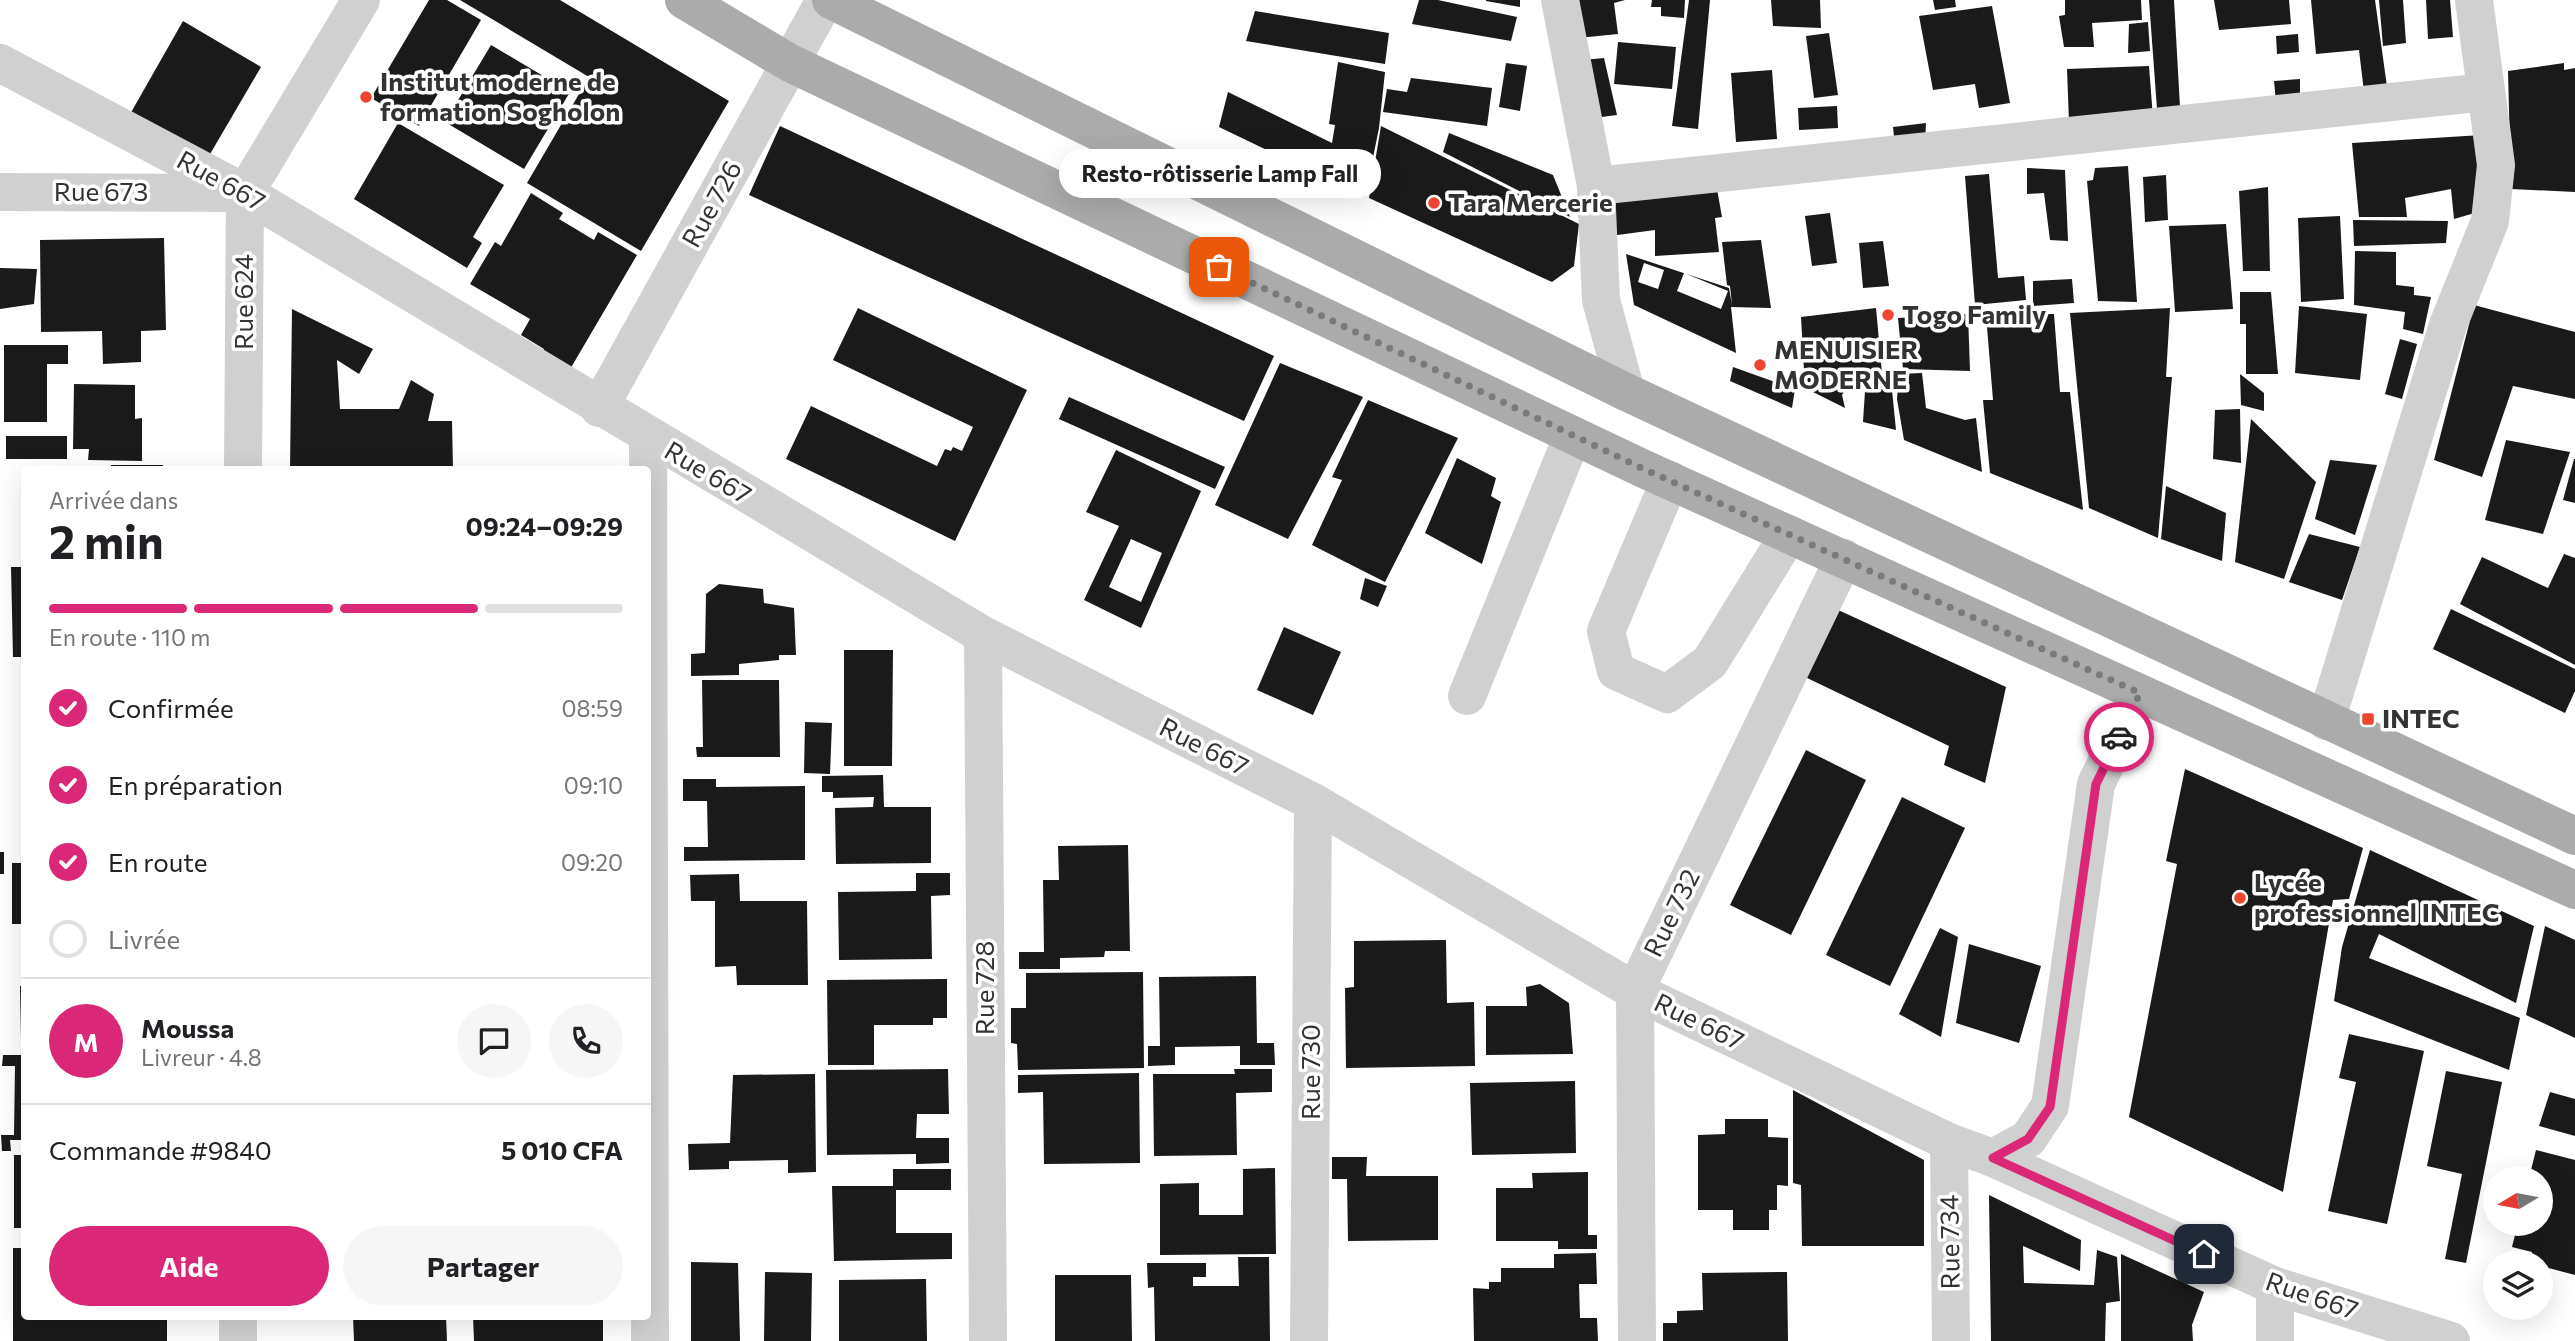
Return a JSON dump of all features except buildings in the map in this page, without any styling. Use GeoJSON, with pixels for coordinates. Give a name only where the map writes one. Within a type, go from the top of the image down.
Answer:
{"type":"FeatureCollection","features":[{"type":"Feature","properties":{"kind":"main road"},"geometry":{"type":"LineString","coordinates":[[684,0],[790,63],[1573,435],[2575,890]]}},
{"type":"Feature","properties":{"kind":"main road"},"geometry":{"type":"LineString","coordinates":[[831,0],[1626,392],[2575,836]]}},
{"type":"Feature","properties":{"kind":"street"},"geometry":{"type":"LineString","coordinates":[[245,193],[361,0]]}},
{"type":"Feature","properties":{"kind":"street","name":"Rue 726"},"geometry":{"type":"LineString","coordinates":[[599,408],[825,0]]}},
{"type":"Feature","properties":{"kind":"street"},"geometry":{"type":"LineString","coordinates":[[1560,0],[1596,186],[1601,300],[1626,392]]}},
{"type":"Feature","properties":{"kind":"street"},"geometry":{"type":"LineString","coordinates":[[2326,721],[2448,324],[2490,221],[2496,165],[2474,0]]}},
{"type":"Feature","properties":{"kind":"street","name":"Rue 667"},"geometry":{"type":"LineString","coordinates":[[0,63],[245,193],[599,408],[983,635],[1313,802],[1635,991],[1949,1142],[1993,1158],[2275,1286],[2451,1341]]}},
{"type":"Feature","properties":{"kind":"street"},"geometry":{"type":"LineString","coordinates":[[1596,186],[2486,92]]}},
{"type":"Feature","properties":{"kind":"street","name":"Rue 673"},"geometry":{"type":"LineString","coordinates":[[0,192],[245,193]]}},
{"type":"Feature","properties":{"kind":"street","name":"Rue 624"},"geometry":{"type":"LineString","coordinates":[[243,466],[245,193]]}},
{"type":"Feature","properties":{"kind":"street"},"geometry":{"type":"LineString","coordinates":[[1467,696],[1573,435]]}},
{"type":"Feature","properties":{"kind":"street"},"geometry":{"type":"LineString","coordinates":[[648,437],[648,466]]}},
{"type":"Feature","properties":{"kind":"street"},"geometry":{"type":"LineString","coordinates":[[1670,480],[1606,631],[1616,671],[1667,694],[1710,662],[1789,534]]}},
{"type":"Feature","properties":{"kind":"street","name":"Rue 732"},"geometry":{"type":"LineString","coordinates":[[1637,1341],[1635,991],[1844,558]]}},
{"type":"Feature","properties":{"kind":"street","name":"Rue 728"},"geometry":{"type":"LineString","coordinates":[[983,635],[988,1341]]}},
{"type":"Feature","properties":{"kind":"street"},"geometry":{"type":"LineString","coordinates":[[1993,1158],[2028,1139],[2050,1107],[2096,784],[2140,693]]}},
{"type":"Feature","properties":{"kind":"street","name":"Rue 730"},"geometry":{"type":"LineString","coordinates":[[1310,1341],[1313,802]]}},
{"type":"Feature","properties":{"kind":"street","name":"Rue 734"},"geometry":{"type":"LineString","coordinates":[[1949,1142],[1951,1341]]}},
{"type":"Feature","properties":{"kind":"street"},"geometry":{"type":"LineString","coordinates":[[2275,1286],[2275,1341]]}},
{"type":"Feature","properties":{"kind":"street"},"geometry":{"type":"LineString","coordinates":[[238,1341],[239,1320]]}},
{"type":"Feature","properties":{"kind":"street"},"geometry":{"type":"LineString","coordinates":[[650,1320],[650,1341]]}},
{"type":"Feature","properties":{"kind":"way so far"},"geometry":{"type":"LineString","coordinates":[[1219,267],[1644,469],[2140,693],[2119,737]]}},
{"type":"Feature","properties":{"kind":"place","name":"Institut moderne de formation Sogholon"},"geometry":{"type":"Point","coordinates":[366,97]}},
{"type":"Feature","properties":{"kind":"place","name":"Tara Mercerie"},"geometry":{"type":"Point","coordinates":[1434,203]}},
{"type":"Feature","properties":{"kind":"place","name":"Resto-rôtisserie Lamp Fall"},"geometry":{"type":"Point","coordinates":[1219,267]}},
{"type":"Feature","properties":{"kind":"place","name":"Togo Family"},"geometry":{"type":"Point","coordinates":[1888,315]}},
{"type":"Feature","properties":{"kind":"place","name":"MENUISIER MODERNE"},"geometry":{"type":"Point","coordinates":[1760,365]}},
{"type":"Feature","properties":{"kind":"place","name":"INTEC"},"geometry":{"type":"Point","coordinates":[2368,719]}},
{"type":"Feature","properties":{"kind":"place","name":"Lycée professionnel INTEC"},"geometry":{"type":"Point","coordinates":[2240,898]}},
{"type":"Feature","properties":{"kind":"route"},"geometry":{"type":"LineString","coordinates":[[2119,737],[2096,784],[2050,1107],[2028,1139],[1993,1158],[2204,1254]]}}]}
